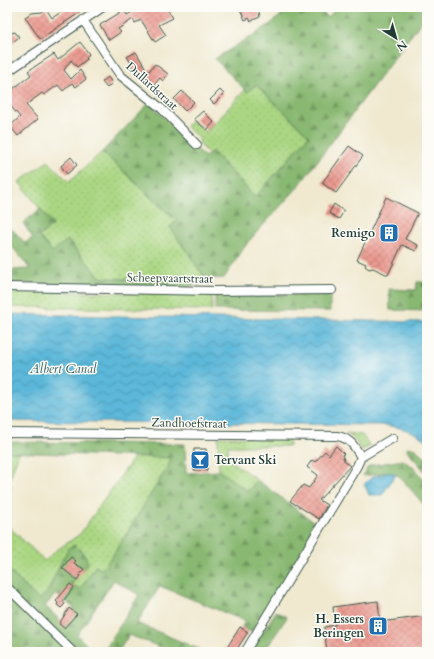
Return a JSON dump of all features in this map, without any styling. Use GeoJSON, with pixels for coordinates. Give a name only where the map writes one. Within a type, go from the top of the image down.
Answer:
{"type":"FeatureCollection","features":[{"type":"Feature","properties":{"kind":"street"},"geometry":{"type":"LineString","coordinates":[[7,72],[103,7]]}},
{"type":"Feature","properties":{"kind":"street","name":"Dullardstraat"},"geometry":{"type":"LineString","coordinates":[[83,20],[120,75],[162,109],[197,145]]}},
{"type":"Feature","properties":{"kind":"street","name":"Scheepvaartstraat"},"geometry":{"type":"LineString","coordinates":[[7,287],[214,291],[332,290]]}},
{"type":"Feature","properties":{"kind":"street","name":"Zandhoefstraat"},"geometry":{"type":"LineString","coordinates":[[7,433],[337,436],[343,437],[352,443],[361,457]]}},
{"type":"Feature","properties":{"kind":"street"},"geometry":{"type":"LineString","coordinates":[[245,652],[361,457],[393,438]]}},
{"type":"Feature","properties":{"kind":"street"},"geometry":{"type":"LineString","coordinates":[[7,587],[73,652]]}},
{"type":"Feature","properties":{"kind":"green space"},"geometry":{"type":"Polygon","coordinates":[[[291,7],[318,7],[328,17],[337,7],[427,7],[427,14],[298,187],[248,242],[224,278],[208,279],[198,268],[170,227],[177,221],[102,152],[149,103],[205,157],[212,151],[255,197],[309,136],[256,85],[247,92],[215,59],[269,25],[291,7]]]}},
{"type":"Feature","properties":{"kind":"green space"},"geometry":{"type":"Polygon","coordinates":[[[256,85],[309,136],[255,197],[212,151],[209,154],[199,144],[200,140],[186,126],[192,121],[206,132],[245,90],[247,92],[256,85]]]}},
{"type":"Feature","properties":{"kind":"green space"},"geometry":{"type":"Polygon","coordinates":[[[102,152],[177,221],[170,227],[203,275],[203,281],[192,286],[193,284],[188,281],[101,278],[68,240],[52,252],[39,236],[53,225],[19,182],[48,161],[69,182],[102,152]]]}},
{"type":"Feature","properties":{"kind":"green space"},"geometry":{"type":"Polygon","coordinates":[[[40,209],[53,225],[39,236],[52,252],[67,240],[101,278],[188,281],[193,284],[188,288],[7,283],[7,270],[30,269],[7,240],[7,233],[12,229],[25,243],[33,238],[23,223],[40,209]]]}},
{"type":"Feature","properties":{"kind":"green space"},"geometry":{"type":"Polygon","coordinates":[[[417,282],[427,282],[427,311],[390,310],[389,289],[416,290],[417,282]]]}},
{"type":"Feature","properties":{"kind":"green space"},"geometry":{"type":"Polygon","coordinates":[[[7,291],[212,294],[212,310],[7,307],[7,291]]]}},
{"type":"Feature","properties":{"kind":"green space"},"geometry":{"type":"Polygon","coordinates":[[[215,294],[330,295],[330,311],[215,310],[215,294]]]}},
{"type":"Feature","properties":{"kind":"green space"},"geometry":{"type":"Polygon","coordinates":[[[346,433],[362,435],[370,446],[362,450],[354,439],[346,433]]]}},
{"type":"Feature","properties":{"kind":"green space"},"geometry":{"type":"Polygon","coordinates":[[[218,437],[288,438],[290,446],[228,446],[228,459],[257,480],[248,491],[219,471],[218,437]]]}},
{"type":"Feature","properties":{"kind":"green space"},"geometry":{"type":"Polygon","coordinates":[[[7,442],[185,444],[186,473],[219,471],[248,491],[257,480],[318,525],[251,632],[242,627],[245,621],[160,586],[137,623],[206,652],[173,652],[129,635],[118,652],[104,651],[139,595],[114,580],[77,635],[94,652],[42,652],[39,649],[33,652],[7,652],[7,569],[39,600],[48,591],[68,548],[75,545],[85,555],[88,563],[71,584],[80,589],[96,566],[102,570],[115,552],[169,465],[171,458],[7,452],[7,442]],[[56,594],[45,606],[63,623],[74,608],[56,594]]]}},
{"type":"Feature","properties":{"kind":"green space"},"geometry":{"type":"Polygon","coordinates":[[[408,447],[415,449],[427,459],[427,474],[406,449],[408,447]]]}},
{"type":"Feature","properties":{"kind":"green space"},"geometry":{"type":"Polygon","coordinates":[[[7,452],[19,453],[8,483],[12,486],[7,494],[7,452]]]}},
{"type":"Feature","properties":{"kind":"green space"},"geometry":{"type":"Polygon","coordinates":[[[135,456],[171,457],[169,465],[115,552],[102,570],[96,566],[80,590],[71,585],[88,563],[80,548],[61,562],[48,591],[39,600],[7,569],[7,525],[45,561],[54,552],[80,534],[135,456]]]}},
{"type":"Feature","properties":{"kind":"green space"},"geometry":{"type":"Polygon","coordinates":[[[403,460],[414,468],[427,485],[427,508],[399,476],[388,472],[363,476],[368,467],[372,465],[403,460]]]}},
{"type":"Feature","properties":{"kind":"green space"},"geometry":{"type":"Polygon","coordinates":[[[276,611],[287,617],[264,652],[251,652],[276,611]]]}},
{"type":"Feature","properties":{"kind":"water","name":"Albert Canal"},"geometry":{"type":"Polygon","coordinates":[[[7,314],[427,322],[427,442],[412,432],[382,425],[7,421],[7,314]]]}},
{"type":"Feature","properties":{"kind":"water"},"geometry":{"type":"Polygon","coordinates":[[[389,472],[396,474],[382,495],[369,495],[364,484],[372,477],[389,472]]]}},
{"type":"Feature","properties":{"kind":"building"},"geometry":{"type":"Polygon","coordinates":[[[69,7],[79,7],[82,11],[40,39],[25,17],[32,13],[42,12],[46,9],[52,18],[69,7]]]}},
{"type":"Feature","properties":{"kind":"building"},"geometry":{"type":"Polygon","coordinates":[[[141,7],[166,7],[173,18],[159,25],[166,35],[155,42],[141,20],[135,23],[133,19],[118,29],[121,32],[109,40],[100,25],[124,10],[127,15],[141,7]]]}},
{"type":"Feature","properties":{"kind":"building"},"geometry":{"type":"Polygon","coordinates":[[[239,7],[258,7],[260,17],[251,21],[249,18],[245,20],[239,7]]]}},
{"type":"Feature","properties":{"kind":"building"},"geometry":{"type":"Polygon","coordinates":[[[7,25],[12,33],[15,32],[19,37],[7,47],[7,25]]]}},
{"type":"Feature","properties":{"kind":"building"},"geometry":{"type":"Polygon","coordinates":[[[80,42],[89,54],[86,58],[87,59],[77,67],[71,60],[64,70],[71,79],[80,70],[86,79],[76,87],[72,83],[63,91],[58,85],[44,95],[42,93],[26,105],[38,119],[18,136],[10,126],[20,117],[7,102],[7,82],[13,89],[31,75],[28,71],[54,54],[58,60],[80,42]]]}},
{"type":"Feature","properties":{"kind":"building"},"geometry":{"type":"Polygon","coordinates":[[[136,52],[148,72],[155,64],[168,74],[163,81],[160,78],[154,85],[130,65],[132,64],[127,57],[136,52]]]}},
{"type":"Feature","properties":{"kind":"building"},"geometry":{"type":"Polygon","coordinates":[[[108,77],[112,83],[107,88],[102,82],[108,77]]]}},
{"type":"Feature","properties":{"kind":"building"},"geometry":{"type":"Polygon","coordinates":[[[220,90],[224,94],[214,104],[210,100],[220,90]]]}},
{"type":"Feature","properties":{"kind":"building"},"geometry":{"type":"Polygon","coordinates":[[[182,91],[194,102],[185,111],[174,99],[182,91]]]}},
{"type":"Feature","properties":{"kind":"building"},"geometry":{"type":"Polygon","coordinates":[[[203,111],[214,122],[207,130],[194,119],[203,111]]]}},
{"type":"Feature","properties":{"kind":"building"},"geometry":{"type":"Polygon","coordinates":[[[349,146],[363,156],[336,193],[322,183],[349,146]]]}},
{"type":"Feature","properties":{"kind":"building"},"geometry":{"type":"Polygon","coordinates":[[[71,157],[77,165],[67,174],[61,166],[71,157]]]}},
{"type":"Feature","properties":{"kind":"building","name":"Remigo"},"geometry":{"type":"Polygon","coordinates":[[[386,197],[418,213],[405,239],[418,245],[416,251],[402,245],[388,275],[373,268],[369,269],[365,266],[366,264],[357,260],[386,197]]]}},
{"type":"Feature","properties":{"kind":"building"},"geometry":{"type":"Polygon","coordinates":[[[334,204],[344,211],[339,219],[329,213],[334,204]]]}},
{"type":"Feature","properties":{"kind":"building"},"geometry":{"type":"Polygon","coordinates":[[[336,446],[344,454],[342,455],[345,462],[350,466],[319,500],[327,505],[319,519],[290,501],[303,485],[309,488],[318,475],[307,467],[312,460],[315,462],[325,451],[329,455],[336,446]]]}},
{"type":"Feature","properties":{"kind":"building","name":"Tervant Ski"},"geometry":{"type":"Polygon","coordinates":[[[194,449],[206,449],[207,470],[194,470],[194,449]]]}},
{"type":"Feature","properties":{"kind":"building"},"geometry":{"type":"Polygon","coordinates":[[[71,557],[76,561],[74,563],[84,569],[77,580],[62,568],[71,557]]]}},
{"type":"Feature","properties":{"kind":"building"},"geometry":{"type":"Polygon","coordinates":[[[70,584],[74,587],[63,601],[65,604],[61,608],[57,605],[58,603],[56,601],[70,584]]]}},
{"type":"Feature","properties":{"kind":"building","name":"H. Essers Beringen"},"geometry":{"type":"Polygon","coordinates":[[[378,601],[380,622],[427,616],[427,652],[327,652],[324,627],[335,625],[333,607],[378,601]]]}},
{"type":"Feature","properties":{"kind":"building"},"geometry":{"type":"Polygon","coordinates":[[[69,608],[77,614],[64,628],[59,624],[69,608]]]}},
{"type":"Feature","properties":{"kind":"building"},"geometry":{"type":"Polygon","coordinates":[[[240,627],[248,632],[235,652],[232,652],[226,649],[240,627]]]}},
{"type":"Feature","properties":{"kind":"place","name":"Remigo"},"geometry":{"type":"Point","coordinates":[389,233]}},
{"type":"Feature","properties":{"kind":"place","name":"Tervant Ski"},"geometry":{"type":"Point","coordinates":[200,460]}},
{"type":"Feature","properties":{"kind":"place","name":"H. Essers Beringen"},"geometry":{"type":"Point","coordinates":[378,626]}}]}
